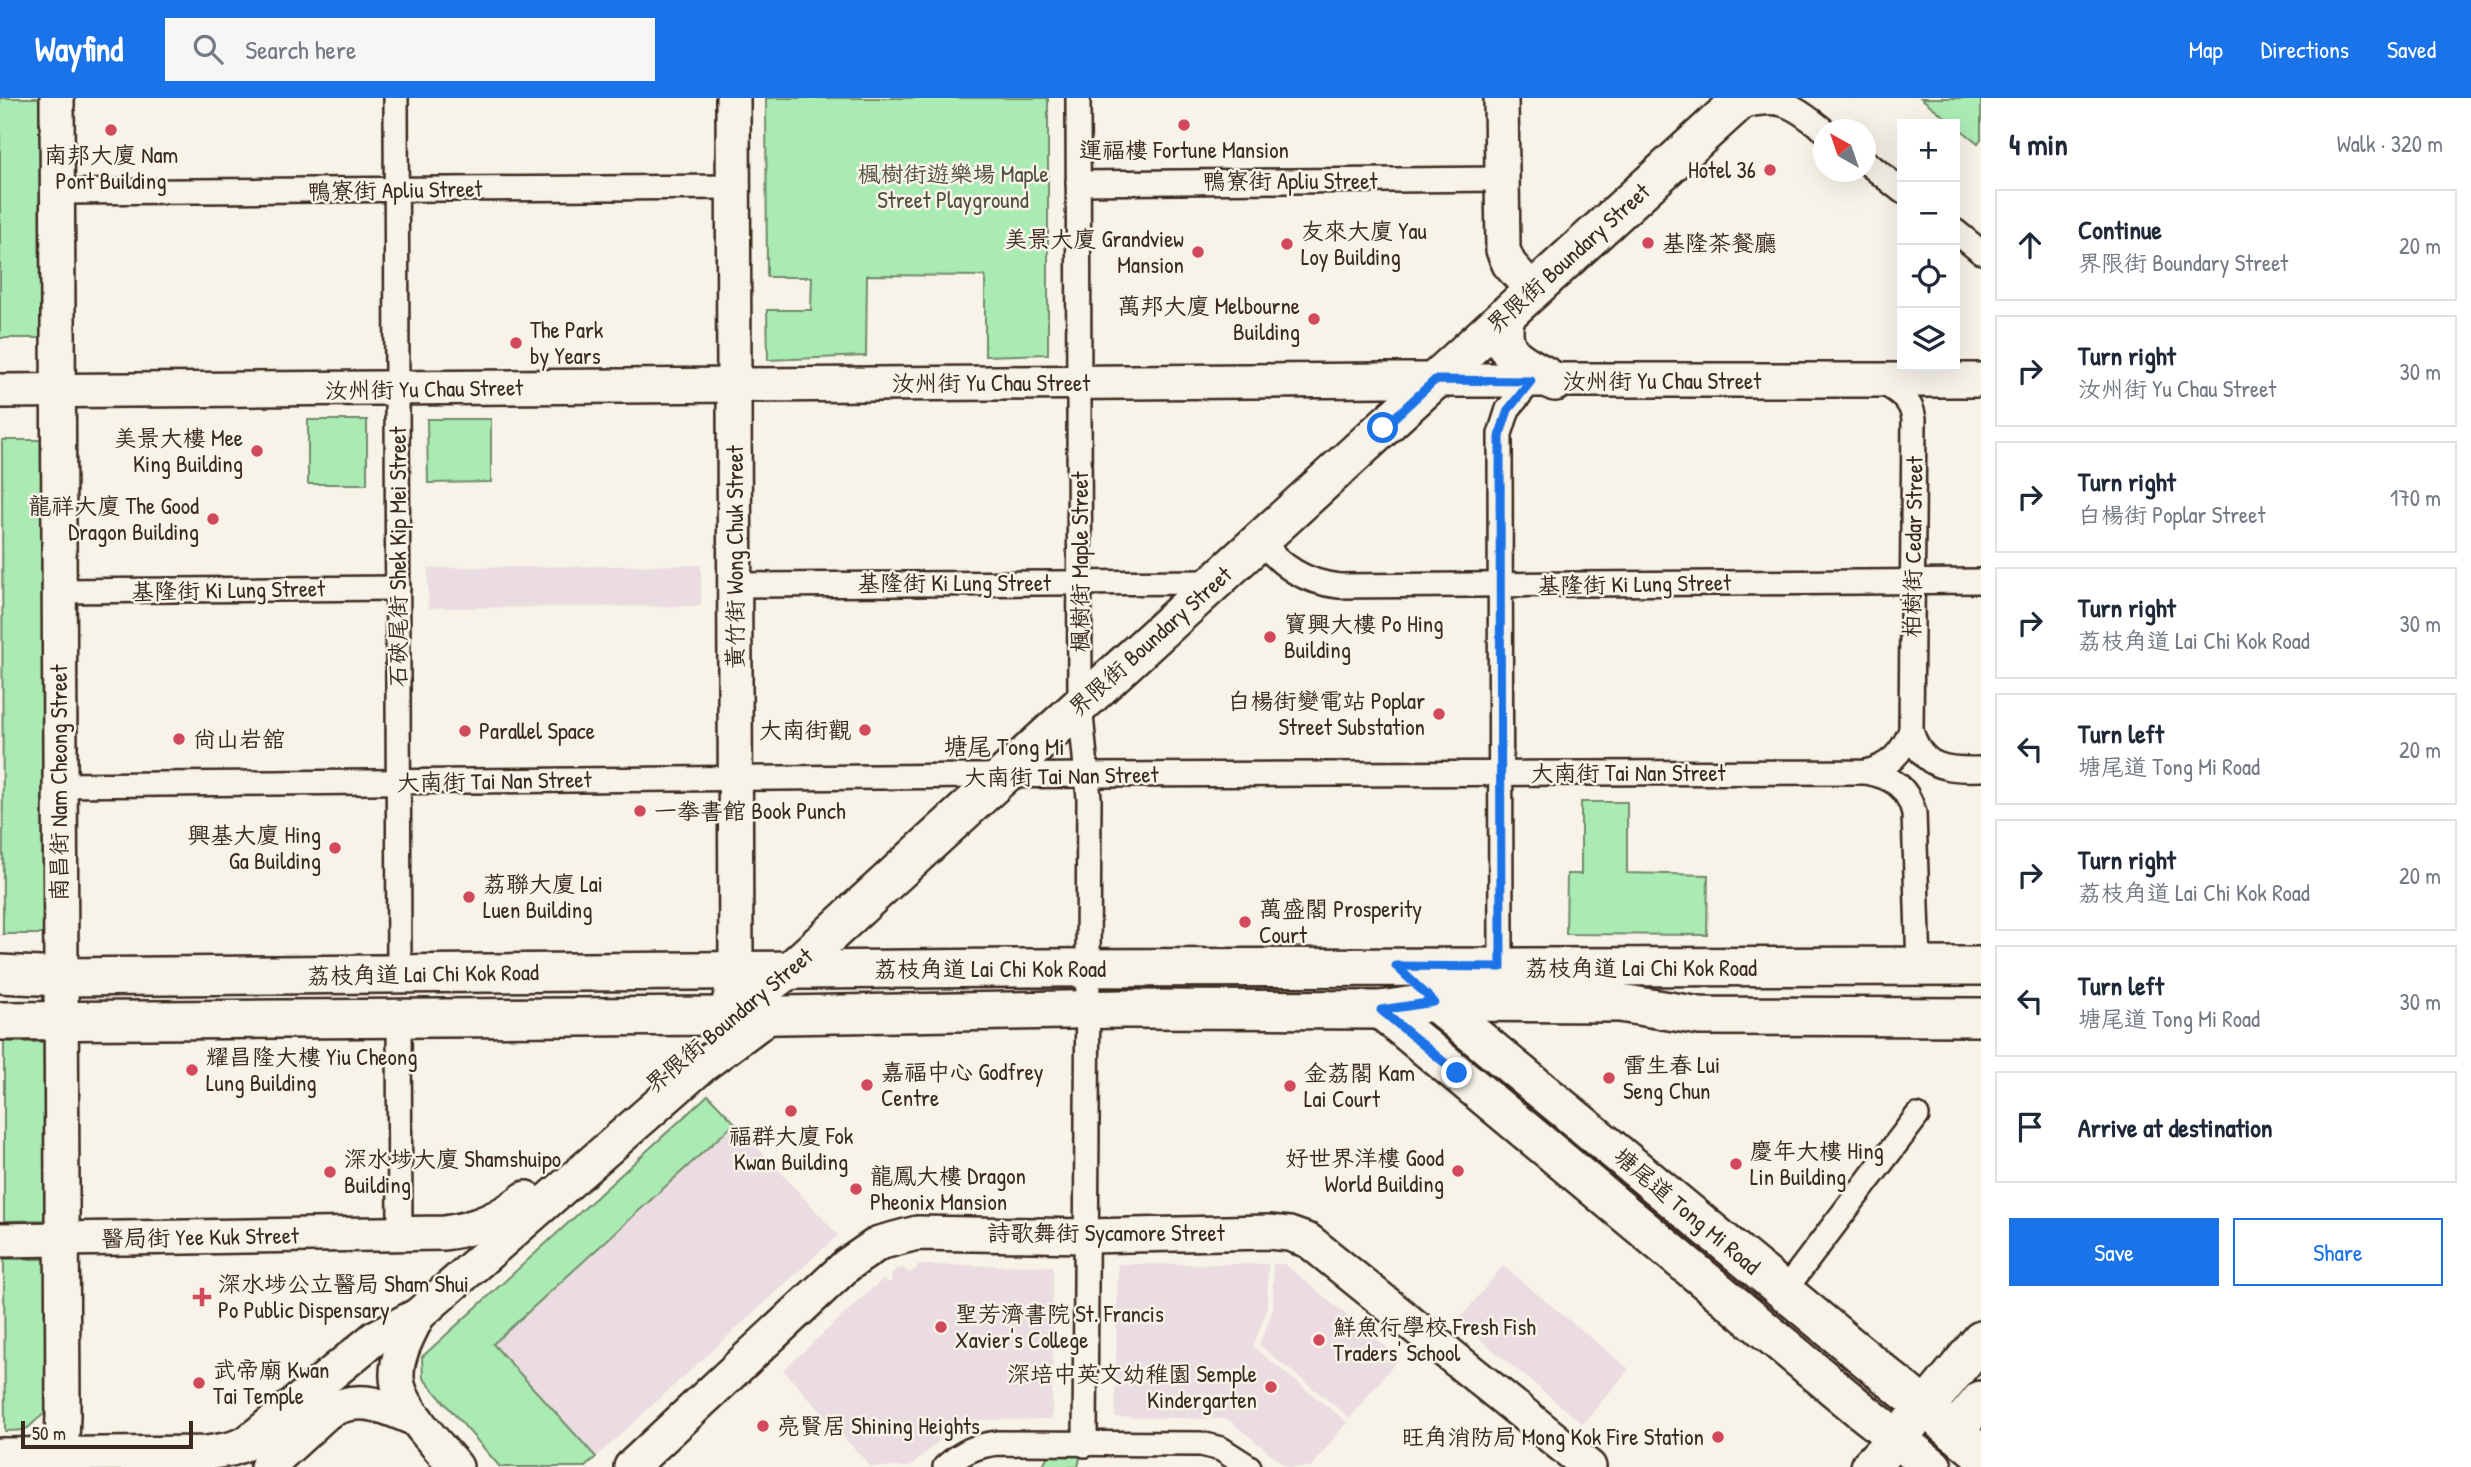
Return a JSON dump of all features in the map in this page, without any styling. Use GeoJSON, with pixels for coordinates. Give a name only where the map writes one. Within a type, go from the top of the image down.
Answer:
{"type":"FeatureCollection","features":[{"type":"Feature","properties":{"kind":"main road","name":"界限街 Boundary Street"},"geometry":{"type":"LineString","coordinates":[[790,971],[1738,103]]}},
{"type":"Feature","properties":{"kind":"main road"},"geometry":{"type":"LineString","coordinates":[[1506,316],[1504,340],[1511,355],[1521,364],[1540,372],[1543,381]]}},
{"type":"Feature","properties":{"kind":"main road","name":"荔枝角道 Lai Chi Kok Road"},"geometry":{"type":"LineString","coordinates":[[0,974],[60,977],[1396,966],[1981,966]]}},
{"type":"Feature","properties":{"kind":"main road","name":"塘尾道 Tong Mi Road"},"geometry":{"type":"LineString","coordinates":[[1396,966],[1434,1002],[1967,1443]]}},
{"type":"Feature","properties":{"kind":"main road","name":"荔枝角道 Lai Chi Kok Road"},"geometry":{"type":"LineString","coordinates":[[1620,1003],[1702,988],[1981,987]]}},
{"type":"Feature","properties":{"kind":"main road","name":"荔枝角道 Lai Chi Kok Road"},"geometry":{"type":"LineString","coordinates":[[0,1021],[726,1016],[1089,1010],[1381,1010],[1434,1002],[1620,1003],[1700,1016],[1981,1017]]}},
{"type":"Feature","properties":{"kind":"main road","name":"塘尾道 Tong Mi Road"},"geometry":{"type":"LineString","coordinates":[[1381,1010],[1928,1465]]}},
{"type":"Feature","properties":{"kind":"main road"},"geometry":{"type":"LineString","coordinates":[[1868,1467],[1926,1407],[1981,1340]]}},
{"type":"Feature","properties":{"kind":"main road"},"geometry":{"type":"LineString","coordinates":[[1967,1443],[1981,1400]]}},
{"type":"Feature","properties":{"kind":"street","name":"南昌街 Nam Cheong Street"},"geometry":{"type":"LineString","coordinates":[[57,98],[63,1415],[61,1462]]}},
{"type":"Feature","properties":{"kind":"street","name":"石硤尾街 Shek Kip Mei Street"},"geometry":{"type":"LineString","coordinates":[[396,98],[399,974]]}},
{"type":"Feature","properties":{"kind":"street","name":"黃竹街 Wong Chuk Street"},"geometry":{"type":"LineString","coordinates":[[726,1016],[736,971],[733,98]]}},
{"type":"Feature","properties":{"kind":"street","name":"楓樹街 Maple Street"},"geometry":{"type":"LineString","coordinates":[[1078,98],[1080,705],[1088,775],[1085,1445]]}},
{"type":"Feature","properties":{"kind":"street"},"geometry":{"type":"LineString","coordinates":[[1501,98],[1503,250],[1509,264],[1533,290]]}},
{"type":"Feature","properties":{"kind":"street"},"geometry":{"type":"LineString","coordinates":[[1738,103],[1783,103],[1798,109],[1813,121]]}},
{"type":"Feature","properties":{"kind":"street"},"geometry":{"type":"LineString","coordinates":[[1876,170],[1897,187]]}},
{"type":"Feature","properties":{"kind":"street","name":"鴨寮街 Apliu Street"},"geometry":{"type":"LineString","coordinates":[[1078,183],[1501,179]]}},
{"type":"Feature","properties":{"kind":"street","name":"鴨寮街 Apliu Street"},"geometry":{"type":"LineString","coordinates":[[57,192],[733,187]]}},
{"type":"Feature","properties":{"kind":"street"},"geometry":{"type":"LineString","coordinates":[[1960,235],[1981,252]]}},
{"type":"Feature","properties":{"kind":"street","name":"汝州街 Yu Chau Street"},"geometry":{"type":"LineString","coordinates":[[0,391],[1435,380],[1981,380]]}},
{"type":"Feature","properties":{"kind":"street"},"geometry":{"type":"LineString","coordinates":[[1501,967],[1500,434],[1508,410],[1543,381]]}},
{"type":"Feature","properties":{"kind":"street","name":"柏樹街 Cedar Street"},"geometry":{"type":"LineString","coordinates":[[1880,381],[1902,395],[1913,410],[1911,730]]}},
{"type":"Feature","properties":{"kind":"street","name":"基隆街 Ki Lung Street"},"geometry":{"type":"LineString","coordinates":[[1261,540],[1270,552],[1294,572],[1324,584],[1339,586],[1981,581]]}},
{"type":"Feature","properties":{"kind":"street","name":"基隆街 Ki Lung Street"},"geometry":{"type":"LineString","coordinates":[[735,585],[1215,582]]}},
{"type":"Feature","properties":{"kind":"street","name":"基隆街 Ki Lung Street"},"geometry":{"type":"LineString","coordinates":[[58,591],[398,588]]}},
{"type":"Feature","properties":{"kind":"street"},"geometry":{"type":"LineString","coordinates":[[1911,730],[1920,752],[1929,760],[1953,769],[1981,769]]}},
{"type":"Feature","properties":{"kind":"street","name":"大南街 Tai Nan Street"},"geometry":{"type":"LineString","coordinates":[[59,785],[1088,775],[1866,772],[1894,759],[1911,730]]}},
{"type":"Feature","properties":{"kind":"street"},"geometry":{"type":"LineString","coordinates":[[1866,772],[1896,781],[1911,800],[1914,813],[1919,967]]}},
{"type":"Feature","properties":{"kind":"street","name":"界限街 Boundary Street"},"geometry":{"type":"LineString","coordinates":[[400,1234],[460,1231],[510,1211],[726,1016],[790,971]]}},
{"type":"Feature","properties":{"kind":"street","name":"界限街 Boundary Street"},"geometry":{"type":"LineString","coordinates":[[0,1455],[61,1462],[206,1453],[247,1443],[376,1337],[418,1315],[704,1065],[772,1014]]}},
{"type":"Feature","properties":{"kind":"street"},"geometry":{"type":"LineString","coordinates":[[399,1018],[400,1234]]}},
{"type":"Feature","properties":{"kind":"street"},"geometry":{"type":"LineString","coordinates":[[1784,1291],[1917,1116]]}},
{"type":"Feature","properties":{"kind":"street","name":"詩歌舞街 Sycamore Street"},"geometry":{"type":"LineString","coordinates":[[631,1467],[847,1265],[879,1243],[904,1235],[930,1233],[1087,1236],[1269,1231],[1309,1241],[1589,1467]]}},
{"type":"Feature","properties":{"kind":"street","name":"醫局街 Yee Kuk Street"},"geometry":{"type":"LineString","coordinates":[[0,1240],[400,1234]]}},
{"type":"Feature","properties":{"kind":"street","name":"界限街 Boundary Street"},"geometry":{"type":"LineString","coordinates":[[388,1390],[402,1348],[418,1315]]}},
{"type":"Feature","properties":{"kind":"street"},"geometry":{"type":"LineString","coordinates":[[267,1467],[337,1406],[388,1390],[405,1401],[417,1420],[456,1467]]}},
{"type":"Feature","properties":{"kind":"street"},"geometry":{"type":"LineString","coordinates":[[945,1467],[967,1450],[998,1443],[1201,1444],[1221,1449],[1249,1467]]}},
{"type":"Feature","properties":{"kind":"street"},"geometry":{"type":"LineString","coordinates":[[1928,1465],[1967,1443]]}},
{"type":"Feature","properties":{"kind":"shaded area"},"geometry":{"type":"Polygon","coordinates":[[[701,565],[701,606],[428,608],[428,568],[701,565]]]}},
{"type":"Feature","properties":{"kind":"shaded area"},"geometry":{"type":"Polygon","coordinates":[[[735,1123],[838,1235],[596,1457],[493,1345],[735,1123]]]}},
{"type":"Feature","properties":{"kind":"shaded area"},"geometry":{"type":"Polygon","coordinates":[[[1118,1264],[1268,1264],[1267,1309],[1253,1347],[1347,1422],[1311,1467],[1287,1467],[1228,1419],[1115,1417],[1118,1264]]]}},
{"type":"Feature","properties":{"kind":"shaded area","name":"鮮魚行學校 Fresh Fish Traders' School"},"geometry":{"type":"Polygon","coordinates":[[[1273,1264],[1284,1264],[1399,1358],[1350,1418],[1259,1345],[1273,1310],[1273,1264]]]}},
{"type":"Feature","properties":{"kind":"shaded area","name":"聖芳濟書院 St. Francis Xavier's College"},"geometry":{"type":"Polygon","coordinates":[[[917,1265],[1053,1266],[1052,1419],[961,1420],[910,1467],[871,1467],[783,1370],[883,1279],[887,1283],[892,1281],[891,1275],[896,1269],[903,1268],[909,1273],[917,1269],[917,1265]]]}},
{"type":"Feature","properties":{"kind":"shaded area"},"geometry":{"type":"Polygon","coordinates":[[[1503,1266],[1629,1369],[1583,1424],[1458,1321],[1503,1266]]]}},
{"type":"Feature","properties":{"kind":"green space"},"geometry":{"type":"Polygon","coordinates":[[[0,98],[41,98],[42,338],[0,338],[0,98]]]}},
{"type":"Feature","properties":{"kind":"green space","name":"楓樹街遊樂場 Maple Street Playground"},"geometry":{"type":"Polygon","coordinates":[[[766,98],[1048,98],[1048,354],[985,356],[985,276],[867,275],[866,356],[768,360],[767,310],[811,310],[812,277],[767,277],[766,98]]]}},
{"type":"Feature","properties":{"kind":"green space"},"geometry":{"type":"Polygon","coordinates":[[[1921,98],[1981,98],[1981,139],[1978,143],[1960,129],[1960,119],[1948,119],[1921,98]]]}},
{"type":"Feature","properties":{"kind":"green space"},"geometry":{"type":"Polygon","coordinates":[[[427,419],[491,419],[491,482],[428,483],[427,419]]]}},
{"type":"Feature","properties":{"kind":"green space"},"geometry":{"type":"Polygon","coordinates":[[[308,420],[367,420],[367,484],[308,484],[308,420]]]}},
{"type":"Feature","properties":{"kind":"green space"},"geometry":{"type":"Polygon","coordinates":[[[2,440],[42,440],[43,934],[3,934],[2,440]]]}},
{"type":"Feature","properties":{"kind":"green space"},"geometry":{"type":"Polygon","coordinates":[[[1581,802],[1627,802],[1627,873],[1708,875],[1707,935],[1566,934],[1567,874],[1581,874],[1581,802]]]}},
{"type":"Feature","properties":{"kind":"green space"},"geometry":{"type":"Polygon","coordinates":[[[4,1042],[45,1042],[45,1220],[4,1221],[4,1042]]]}},
{"type":"Feature","properties":{"kind":"green space"},"geometry":{"type":"Polygon","coordinates":[[[708,1095],[735,1123],[493,1344],[596,1457],[585,1467],[500,1467],[423,1378],[422,1357],[708,1095]]]}},
{"type":"Feature","properties":{"kind":"green space"},"geometry":{"type":"Polygon","coordinates":[[[4,1259],[46,1259],[47,1406],[44,1414],[28,1428],[5,1431],[4,1259]]]}},
{"type":"Feature","properties":{"kind":"green space"},"geometry":{"type":"Polygon","coordinates":[[[1056,1454],[1081,1454],[1078,1467],[1042,1467],[1047,1457],[1056,1454]]]}},
{"type":"Feature","properties":{"kind":"place","name":"運福樓 Fortune Mansion"},"geometry":{"type":"Point","coordinates":[1184,125]}},
{"type":"Feature","properties":{"kind":"place","name":"南邦大廈 Nam Pont Building"},"geometry":{"type":"Point","coordinates":[111,130]}},
{"type":"Feature","properties":{"kind":"place","name":"Hotel 36"},"geometry":{"type":"Point","coordinates":[1770,170]}},
{"type":"Feature","properties":{"kind":"place","name":"基隆茶餐廳"},"geometry":{"type":"Point","coordinates":[1648,243]}},
{"type":"Feature","properties":{"kind":"place","name":"友來大廈 Yau Loy Building"},"geometry":{"type":"Point","coordinates":[1287,244]}},
{"type":"Feature","properties":{"kind":"place","name":"美景大廈 Grandview Mansion"},"geometry":{"type":"Point","coordinates":[1198,252]}},
{"type":"Feature","properties":{"kind":"place","name":"萬邦大廈 Melbourne Building"},"geometry":{"type":"Point","coordinates":[1314,319]}},
{"type":"Feature","properties":{"kind":"place","name":"The Park by Years"},"geometry":{"type":"Point","coordinates":[516,343]}},
{"type":"Feature","properties":{"kind":"place","name":"美景大樓 Mee King Building"},"geometry":{"type":"Point","coordinates":[257,451]}},
{"type":"Feature","properties":{"kind":"place","name":"龍祥大廈 The Good Dragon Building"},"geometry":{"type":"Point","coordinates":[213,519]}},
{"type":"Feature","properties":{"kind":"place","name":"寶興大樓 Po Hing Building"},"geometry":{"type":"Point","coordinates":[1270,637]}},
{"type":"Feature","properties":{"kind":"place","name":"白楊街變電站 Poplar Street Substation"},"geometry":{"type":"Point","coordinates":[1439,714]}},
{"type":"Feature","properties":{"kind":"place","name":"大南街觀"},"geometry":{"type":"Point","coordinates":[865,730]}},
{"type":"Feature","properties":{"kind":"place","name":"Parallel Space"},"geometry":{"type":"Point","coordinates":[465,731]}},
{"type":"Feature","properties":{"kind":"place","name":"尚山岩舘"},"geometry":{"type":"Point","coordinates":[179,739]}},
{"type":"Feature","properties":{"kind":"place","name":"一拳書館 Book Punch"},"geometry":{"type":"Point","coordinates":[640,811]}},
{"type":"Feature","properties":{"kind":"place","name":"興基大廈 Hing Ga Building"},"geometry":{"type":"Point","coordinates":[335,848]}},
{"type":"Feature","properties":{"kind":"place","name":"荔聯大廈 Lai Luen Building"},"geometry":{"type":"Point","coordinates":[469,897]}},
{"type":"Feature","properties":{"kind":"place","name":"萬盛閣 Prosperity Court"},"geometry":{"type":"Point","coordinates":[1245,922]}},
{"type":"Feature","properties":{"kind":"place","name":"耀昌隆大樓 Yiu Cheong Lung Building"},"geometry":{"type":"Point","coordinates":[192,1070]}},
{"type":"Feature","properties":{"kind":"place","name":"雷生春 Lui Seng Chun"},"geometry":{"type":"Point","coordinates":[1609,1078]}},
{"type":"Feature","properties":{"kind":"place","name":"嘉福中心 Godfrey Centre"},"geometry":{"type":"Point","coordinates":[867,1085]}},
{"type":"Feature","properties":{"kind":"place","name":"金荔閣 Kam Lai Court"},"geometry":{"type":"Point","coordinates":[1290,1086]}},
{"type":"Feature","properties":{"kind":"place","name":"福群大廈 Fok Kwan Building"},"geometry":{"type":"Point","coordinates":[791,1111]}},
{"type":"Feature","properties":{"kind":"place","name":"慶年大樓 Hing Lin Building"},"geometry":{"type":"Point","coordinates":[1736,1164]}},
{"type":"Feature","properties":{"kind":"place","name":"好世界洋樓 Good World Building"},"geometry":{"type":"Point","coordinates":[1458,1171]}},
{"type":"Feature","properties":{"kind":"place","name":"深水埗大廈 Shamshuipo Building"},"geometry":{"type":"Point","coordinates":[330,1172]}},
{"type":"Feature","properties":{"kind":"place","name":"龍鳳大樓 Dragon Pheonix Mansion"},"geometry":{"type":"Point","coordinates":[856,1189]}},
{"type":"Feature","properties":{"kind":"place","name":"深水埗公立醫局 Sham Shui Po Public Dispensary"},"geometry":{"type":"Point","coordinates":[202,1297]}},
{"type":"Feature","properties":{"kind":"place","name":"聖芳濟書院 St. Francis Xavier's College"},"geometry":{"type":"Point","coordinates":[941,1327]}},
{"type":"Feature","properties":{"kind":"place","name":"鮮魚行學校 Fresh Fish Traders' School"},"geometry":{"type":"Point","coordinates":[1319,1340]}},
{"type":"Feature","properties":{"kind":"place","name":"武帝廟 Kwan Tai Temple"},"geometry":{"type":"Point","coordinates":[199,1383]}},
{"type":"Feature","properties":{"kind":"place","name":"深培中英文幼稚園 Semple Kindergarten"},"geometry":{"type":"Point","coordinates":[1271,1387]}},
{"type":"Feature","properties":{"kind":"place","name":"亮賢居 Shining Heights"},"geometry":{"type":"Point","coordinates":[763,1426]}},
{"type":"Feature","properties":{"kind":"place","name":"旺角消防局 Mong Kok Fire Station"},"geometry":{"type":"Point","coordinates":[1718,1437]}},
{"type":"Feature","properties":{"kind":"district","name":"塘尾 Tong Mi"},"geometry":{"type":"Point","coordinates":[1004,747]}},
{"type":"Feature","properties":{"kind":"route"},"geometry":{"type":"LineString","coordinates":[[1383,428],[1435,380],[1531,381],[1508,410],[1500,434],[1501,967],[1396,966],[1434,1002],[1381,1010],[1457,1073]]}}]}
